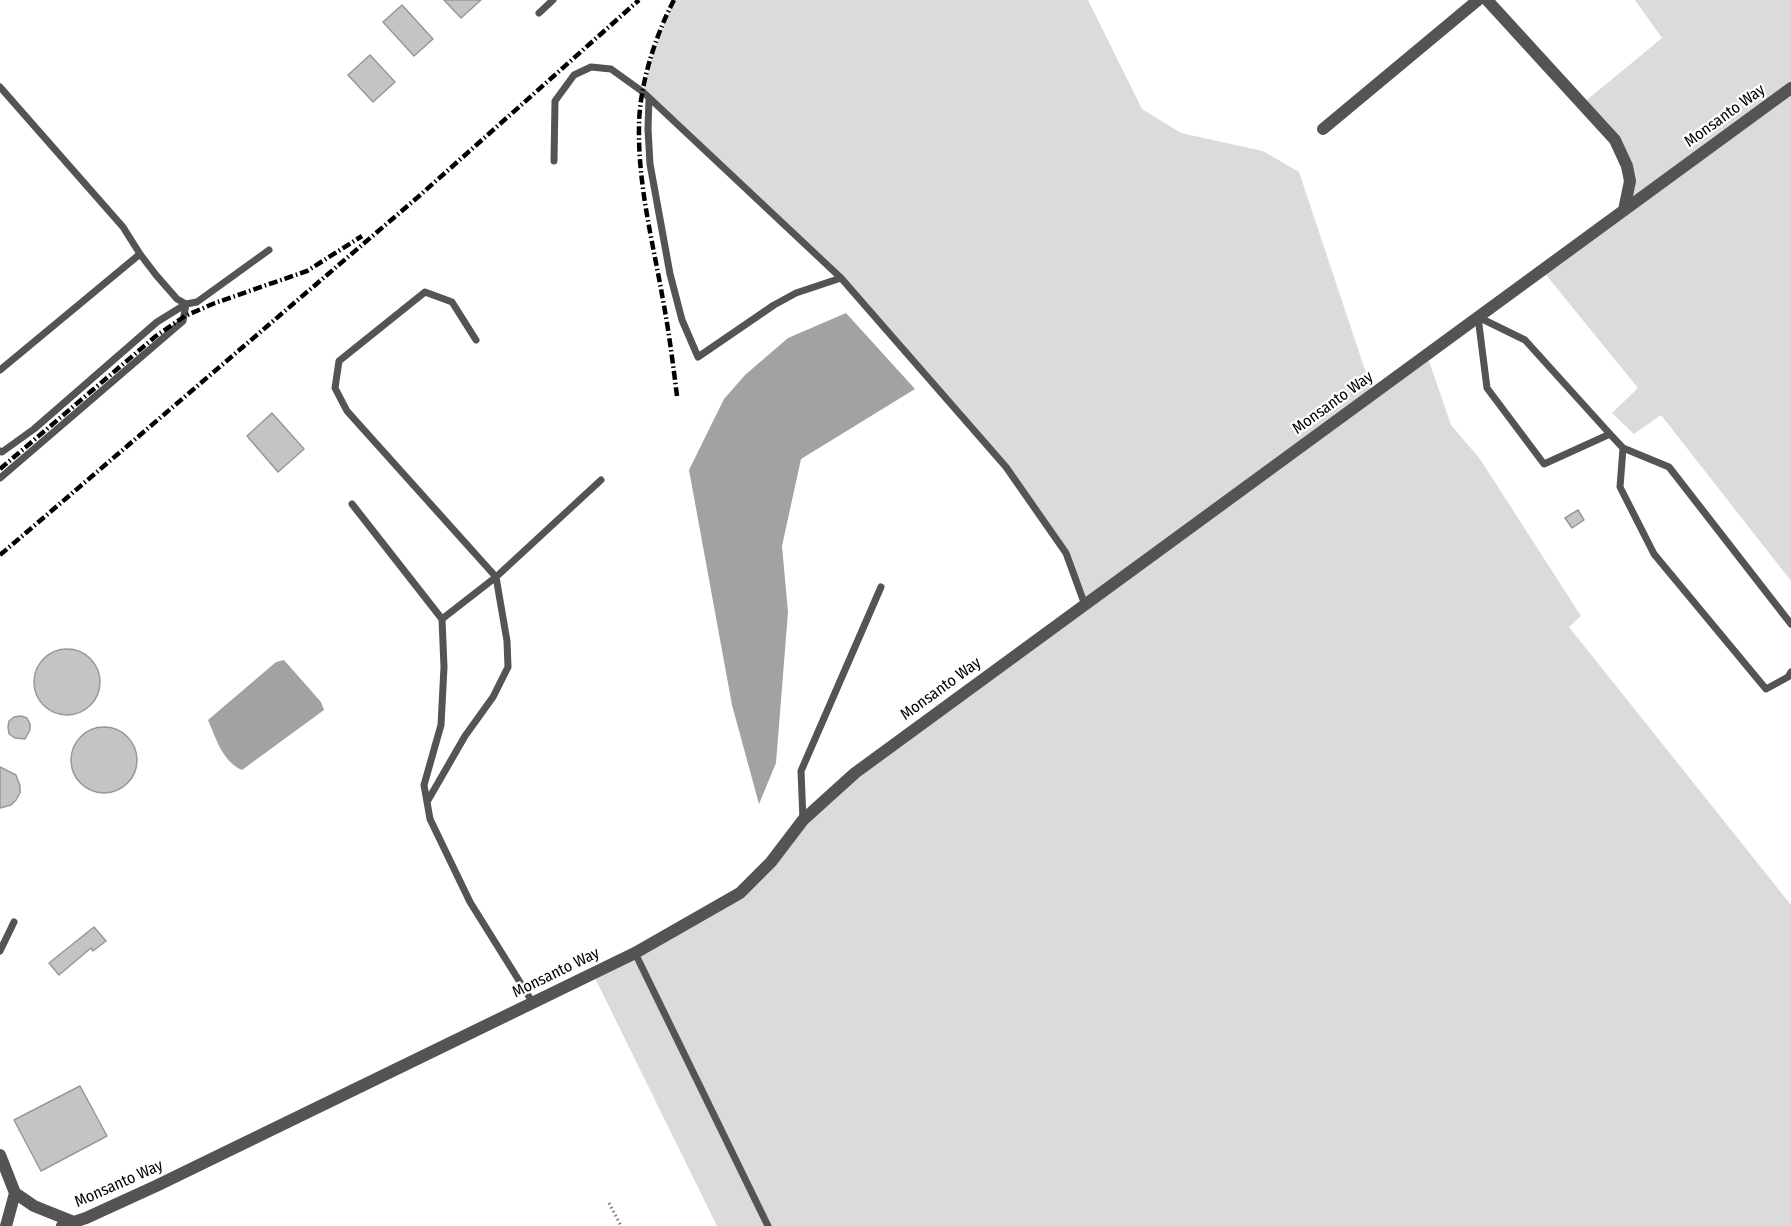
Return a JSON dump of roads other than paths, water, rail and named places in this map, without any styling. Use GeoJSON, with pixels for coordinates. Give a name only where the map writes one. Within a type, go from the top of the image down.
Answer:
{"type":"FeatureCollection","features":[{"type":"Feature","properties":{"kind":"street"},"geometry":{"type":"LineString","coordinates":[[1323,129],[1478,0]]}},
{"type":"Feature","properties":{"kind":"street"},"geometry":{"type":"LineString","coordinates":[[1487,0],[1615,140],[1627,166],[1630,181],[1624,210]]}},
{"type":"Feature","properties":{"kind":"street","name":"Monsanto Way"},"geometry":{"type":"LineString","coordinates":[[68,1224],[156,1186],[635,953],[740,893],[771,862],[802,820],[855,773],[1791,88]]}},
{"type":"Feature","properties":{"kind":"street"},"geometry":{"type":"LineString","coordinates":[[0,1155],[15,1193],[68,1224]]}},
{"type":"Feature","properties":{"kind":"street"},"geometry":{"type":"LineString","coordinates":[[6,1226],[15,1193]]}},
{"type":"Feature","properties":{"kind":"lane"},"geometry":{"type":"LineString","coordinates":[[539,13],[553,0]]}},
{"type":"Feature","properties":{"kind":"lane"},"geometry":{"type":"LineString","coordinates":[[554,161],[555,101],[574,75],[591,67],[610,69],[649,98],[841,278],[1006,467],[1066,553],[1085,605]]}},
{"type":"Feature","properties":{"kind":"lane"},"geometry":{"type":"LineString","coordinates":[[0,87],[123,227],[140,254],[177,299],[186,304]]}},
{"type":"Feature","properties":{"kind":"lane"},"geometry":{"type":"LineString","coordinates":[[649,98],[650,164],[670,274],[682,320],[698,357],[774,305],[796,293],[841,278]]}},
{"type":"Feature","properties":{"kind":"lane"},"geometry":{"type":"LineString","coordinates":[[0,451],[2,452],[34,429],[157,322],[186,304],[197,302],[269,250]]}},
{"type":"Feature","properties":{"kind":"lane"},"geometry":{"type":"LineString","coordinates":[[0,370],[140,254]]}},
{"type":"Feature","properties":{"kind":"lane"},"geometry":{"type":"LineString","coordinates":[[427,802],[465,736],[494,698],[508,668],[507,641],[496,578],[347,411],[335,388],[339,361],[425,292],[452,302],[476,340]]}},
{"type":"Feature","properties":{"kind":"lane"},"geometry":{"type":"LineString","coordinates":[[0,478],[183,321],[186,304]]}},
{"type":"Feature","properties":{"kind":"lane"},"geometry":{"type":"LineString","coordinates":[[1478,317],[1487,388],[1544,464],[1610,434]]}},
{"type":"Feature","properties":{"kind":"lane"},"geometry":{"type":"LineString","coordinates":[[1478,317],[1525,340],[1623,448],[1670,467],[1791,624]]}},
{"type":"Feature","properties":{"kind":"lane"},"geometry":{"type":"LineString","coordinates":[[1623,448],[1620,487],[1654,554],[1766,689],[1788,677],[1791,672]]}},
{"type":"Feature","properties":{"kind":"lane"},"geometry":{"type":"LineString","coordinates":[[442,619],[496,578],[601,480]]}},
{"type":"Feature","properties":{"kind":"lane"},"geometry":{"type":"LineString","coordinates":[[352,504],[442,619],[444,667],[441,725],[424,785],[430,819],[470,902],[533,1003]]}},
{"type":"Feature","properties":{"kind":"lane"},"geometry":{"type":"LineString","coordinates":[[802,820],[801,771],[881,586]]}},
{"type":"Feature","properties":{"kind":"lane"},"geometry":{"type":"LineString","coordinates":[[0,951],[14,922]]}},
{"type":"Feature","properties":{"kind":"lane"},"geometry":{"type":"LineString","coordinates":[[635,953],[768,1226]]}},
{"type":"Feature","properties":{"kind":"railway"},"geometry":{"type":"LineString","coordinates":[[0,555],[418,197],[639,0]]}},
{"type":"Feature","properties":{"kind":"railway"},"geometry":{"type":"LineString","coordinates":[[674,0],[661,29],[645,79],[640,112],[639,149],[647,214],[667,324],[677,396]]}},
{"type":"Feature","properties":{"kind":"railway"},"geometry":{"type":"LineString","coordinates":[[0,469],[156,336],[185,316],[215,303],[307,271],[362,236]]}}]}
